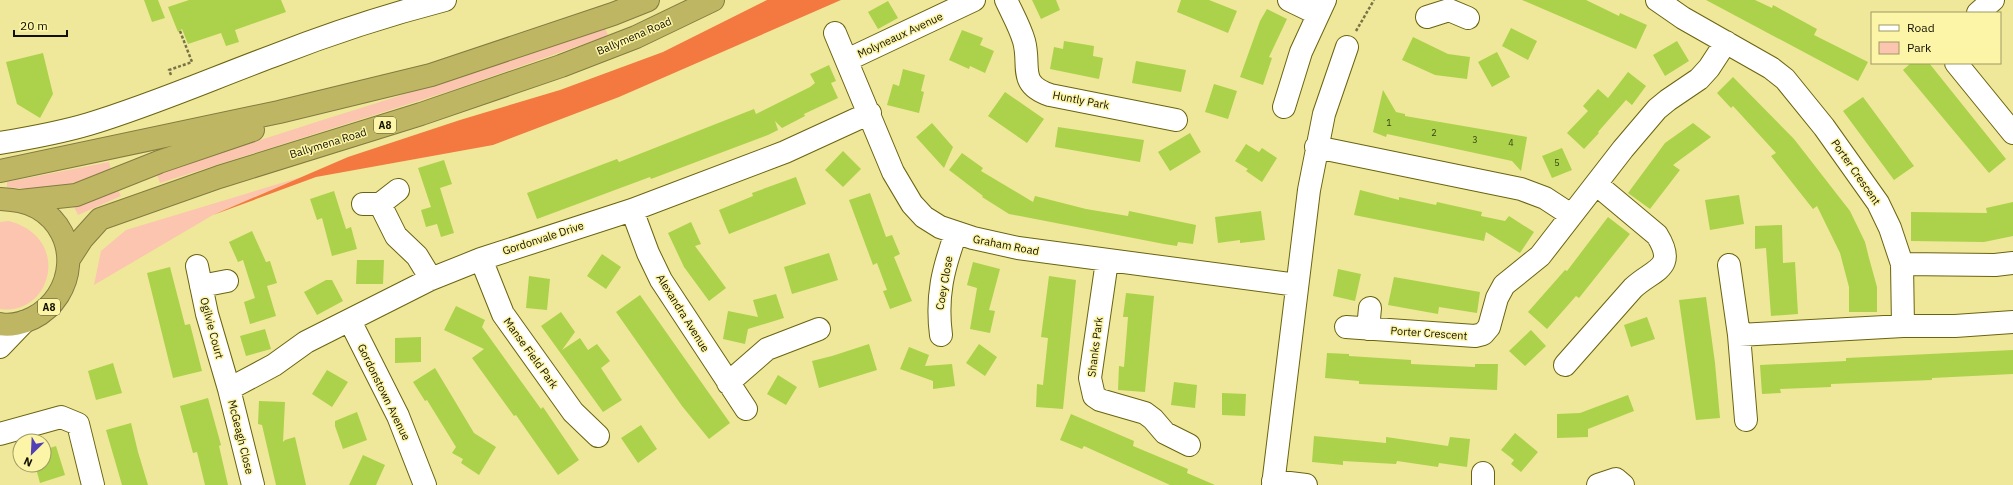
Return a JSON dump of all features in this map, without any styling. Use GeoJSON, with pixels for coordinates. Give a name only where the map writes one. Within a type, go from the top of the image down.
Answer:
{"type":"FeatureCollection","features":[{"type":"Feature","properties":{"kind":"highway","name":"A8"},"geometry":{"type":"LineString","coordinates":[[10,200],[76,195],[159,162],[261,127],[380,92],[613,14],[648,0]]}},
{"type":"Feature","properties":{"kind":"highway","name":"Ballymena Road"},"geometry":{"type":"LineString","coordinates":[[69,259],[82,239],[100,219],[219,177],[421,114],[561,66],[636,37],[713,0]]}},
{"type":"Feature","properties":{"kind":"highway","name":"A8"},"geometry":{"type":"LineString","coordinates":[[0,171],[279,112],[431,75]]}},
{"type":"Feature","properties":{"kind":"highway","name":"A8"},"geometry":{"type":"LineString","coordinates":[[0,324],[24,322],[43,313],[58,298],[67,279],[69,259],[65,239],[54,222],[39,208],[10,200]]}},
{"type":"Feature","properties":{"kind":"street"},"geometry":{"type":"LineString","coordinates":[[0,143],[48,135],[88,124],[177,94],[273,56],[381,17],[445,0]]}},
{"type":"Feature","properties":{"kind":"street","name":"Molyneaux Avenue"},"geometry":{"type":"LineString","coordinates":[[847,60],[974,0]]}},
{"type":"Feature","properties":{"kind":"street","name":"Huntly Park"},"geometry":{"type":"LineString","coordinates":[[1006,0],[1023,38],[1027,76],[1035,87],[1050,95],[1176,120]]}},
{"type":"Feature","properties":{"kind":"street"},"geometry":{"type":"LineString","coordinates":[[1284,107],[1298,60],[1322,7],[1289,0]]}},
{"type":"Feature","properties":{"kind":"street","name":"Porter Crescent"},"geometry":{"type":"LineString","coordinates":[[1657,0],[1683,18],[1771,68],[1785,79],[1824,127],[1878,203],[1890,228],[1902,264],[1903,326]]}},
{"type":"Feature","properties":{"kind":"street"},"geometry":{"type":"LineString","coordinates":[[1427,16],[1455,9]]}},
{"type":"Feature","properties":{"kind":"street","name":"Graham Road"},"geometry":{"type":"LineString","coordinates":[[835,33],[870,113],[893,172],[908,200],[928,220],[956,233],[1018,248],[1297,285]]}},
{"type":"Feature","properties":{"kind":"street","name":"Porter Crescent"},"geometry":{"type":"LineString","coordinates":[[1346,327],[1369,319],[1475,336],[1483,334],[1489,327],[1497,298],[1504,285],[1540,256],[1571,215],[1658,109],[1668,100],[1699,79],[1709,68],[1726,42]]}},
{"type":"Feature","properties":{"kind":"street"},"geometry":{"type":"LineString","coordinates":[[1306,485],[1273,483],[1306,211],[1316,147],[1328,100],[1347,46]]}},
{"type":"Feature","properties":{"kind":"street"},"geometry":{"type":"LineString","coordinates":[[1957,64],[2013,133]]}},
{"type":"Feature","properties":{"kind":"street","name":"Gordonvale Drive"},"geometry":{"type":"LineString","coordinates":[[229,390],[274,365],[306,342],[350,322],[431,279],[481,259],[632,210],[785,152],[870,113]]}},
{"type":"Feature","properties":{"kind":"street"},"geometry":{"type":"LineString","coordinates":[[48,135],[60,147],[67,157]]}},
{"type":"Feature","properties":{"kind":"street"},"geometry":{"type":"LineString","coordinates":[[1316,147],[1521,189],[1545,198],[1571,215]]}},
{"type":"Feature","properties":{"kind":"street"},"geometry":{"type":"LineString","coordinates":[[1565,365],[1633,288],[1640,281],[1654,274],[1662,266],[1665,255],[1664,246],[1657,235],[1596,184]]}},
{"type":"Feature","properties":{"kind":"street"},"geometry":{"type":"LineString","coordinates":[[398,190],[372,204],[396,236],[417,256],[431,279]]}},
{"type":"Feature","properties":{"kind":"street","name":"Alexandra Avenue"},"geometry":{"type":"LineString","coordinates":[[632,210],[654,267],[746,409]]}},
{"type":"Feature","properties":{"kind":"street","name":"Coey Close"},"geometry":{"type":"LineString","coordinates":[[941,334],[938,304],[944,268],[956,233]]}},
{"type":"Feature","properties":{"kind":"street","name":"Manse Field Park"},"geometry":{"type":"LineString","coordinates":[[481,259],[503,314],[573,412],[598,436]]}},
{"type":"Feature","properties":{"kind":"street","name":"Shanks Park"},"geometry":{"type":"LineString","coordinates":[[1107,261],[1090,378],[1094,396],[1100,400],[1145,414],[1153,419],[1165,433],[1189,445]]}},
{"type":"Feature","properties":{"kind":"street"},"geometry":{"type":"LineString","coordinates":[[1902,264],[1994,265],[2013,263]]}},
{"type":"Feature","properties":{"kind":"street"},"geometry":{"type":"LineString","coordinates":[[1729,264],[1739,335],[1746,420]]}},
{"type":"Feature","properties":{"kind":"street","name":"Ogilvie Court"},"geometry":{"type":"LineString","coordinates":[[227,281],[199,276],[229,390]]}},
{"type":"Feature","properties":{"kind":"street"},"geometry":{"type":"LineString","coordinates":[[0,347],[24,322]]}},
{"type":"Feature","properties":{"kind":"street","name":"Gordonstown Avenue"},"geometry":{"type":"LineString","coordinates":[[350,322],[398,416],[425,485]]}},
{"type":"Feature","properties":{"kind":"street"},"geometry":{"type":"LineString","coordinates":[[1739,335],[1903,326],[1955,326],[2013,322]]}},
{"type":"Feature","properties":{"kind":"street"},"geometry":{"type":"LineString","coordinates":[[728,383],[767,349],[819,329]]}},
{"type":"Feature","properties":{"kind":"street","name":"McGeagh Close"},"geometry":{"type":"LineString","coordinates":[[229,390],[253,485]]}},
{"type":"Feature","properties":{"kind":"street"},"geometry":{"type":"LineString","coordinates":[[0,434],[61,417],[78,424],[93,485]]}},
{"type":"Feature","properties":{"kind":"street"},"geometry":{"type":"LineString","coordinates":[[1598,485],[1616,478],[1623,485]]}},
{"type":"Feature","properties":{"kind":"path"},"geometry":{"type":"LineString","coordinates":[[1347,46],[1374,0]]}},
{"type":"Feature","properties":{"kind":"path"},"geometry":{"type":"LineString","coordinates":[[177,94],[169,70],[192,62],[180,30]]}},
{"type":"Feature","properties":{"kind":"green space"},"geometry":{"type":"Polygon","coordinates":[[[605,28],[608,35],[453,90],[160,183],[157,175],[269,137],[493,66],[605,28]]]}},
{"type":"Feature","properties":{"kind":"green space"},"geometry":{"type":"Polygon","coordinates":[[[109,162],[112,174],[50,191],[7,187],[7,182],[109,162]]]}},
{"type":"Feature","properties":{"kind":"green space"},"geometry":{"type":"Polygon","coordinates":[[[301,177],[213,215],[94,285],[101,251],[126,230],[301,177]]]}},
{"type":"Feature","properties":{"kind":"green space"},"geometry":{"type":"Polygon","coordinates":[[[118,190],[121,196],[78,215],[74,207],[118,190]]]}},
{"type":"Feature","properties":{"kind":"green space"},"geometry":{"type":"Polygon","coordinates":[[[9,221],[29,230],[42,243],[48,258],[48,274],[42,289],[32,301],[18,308],[0,309],[0,222],[9,221]]]}},
{"type":"Feature","properties":{"kind":"shaded area"},"geometry":{"type":"Polygon","coordinates":[[[767,0],[841,0],[619,97],[493,145],[316,177],[213,215],[348,157],[460,120],[560,90],[663,52],[767,0]]]}},
{"type":"Feature","properties":{"kind":"building"},"geometry":{"type":"Polygon","coordinates":[[[144,0],[158,0],[165,18],[152,22],[144,0]]]}},
{"type":"Feature","properties":{"kind":"building"},"geometry":{"type":"Polygon","coordinates":[[[189,0],[281,0],[286,12],[235,30],[239,42],[226,46],[221,33],[188,44],[182,29],[178,32],[168,7],[189,0]]]}},
{"type":"Feature","properties":{"kind":"building"},"geometry":{"type":"Polygon","coordinates":[[[1032,0],[1056,0],[1060,10],[1041,19],[1032,0]]]}},
{"type":"Feature","properties":{"kind":"building"},"geometry":{"type":"Polygon","coordinates":[[[1181,0],[1209,0],[1237,11],[1228,33],[1177,12],[1181,0]]]}},
{"type":"Feature","properties":{"kind":"building"},"geometry":{"type":"Polygon","coordinates":[[[1522,0],[1586,0],[1619,16],[1620,13],[1647,25],[1636,49],[1522,0]]]}},
{"type":"Feature","properties":{"kind":"building"},"geometry":{"type":"Polygon","coordinates":[[[1706,0],[1755,0],[1772,8],[1773,5],[1817,29],[1814,35],[1868,62],[1858,81],[1706,0]]]}},
{"type":"Feature","properties":{"kind":"building"},"geometry":{"type":"Polygon","coordinates":[[[888,1],[898,18],[878,29],[868,12],[888,1]]]}},
{"type":"Feature","properties":{"kind":"building"},"geometry":{"type":"Polygon","coordinates":[[[1267,9],[1287,19],[1269,57],[1272,58],[1263,85],[1240,77],[1260,21],[1267,9]]]}},
{"type":"Feature","properties":{"kind":"building"},"geometry":{"type":"Polygon","coordinates":[[[1511,28],[1537,41],[1528,60],[1502,46],[1511,28]]]}},
{"type":"Feature","properties":{"kind":"building"},"geometry":{"type":"Polygon","coordinates":[[[962,30],[983,38],[980,45],[994,51],[985,73],[970,66],[969,69],[949,60],[962,30]]]}},
{"type":"Feature","properties":{"kind":"building"},"geometry":{"type":"Polygon","coordinates":[[[1413,37],[1448,54],[1470,57],[1467,79],[1435,75],[1402,60],[1413,37]]]}},
{"type":"Feature","properties":{"kind":"building"},"geometry":{"type":"Polygon","coordinates":[[[1064,41],[1094,46],[1093,56],[1103,58],[1099,79],[1050,69],[1054,47],[1063,49],[1064,41]]]}},
{"type":"Feature","properties":{"kind":"building"},"geometry":{"type":"Polygon","coordinates":[[[1677,41],[1689,61],[1665,76],[1653,55],[1677,41]]]}},
{"type":"Feature","properties":{"kind":"building"},"geometry":{"type":"Polygon","coordinates":[[[1497,52],[1510,77],[1492,87],[1478,62],[1497,52]]]}},
{"type":"Feature","properties":{"kind":"building"},"geometry":{"type":"Polygon","coordinates":[[[43,53],[53,94],[40,118],[17,104],[6,62],[43,53]]]}},
{"type":"Feature","properties":{"kind":"building"},"geometry":{"type":"Polygon","coordinates":[[[1136,61],[1186,70],[1181,92],[1132,83],[1136,61]]]}},
{"type":"Feature","properties":{"kind":"building"},"geometry":{"type":"Polygon","coordinates":[[[1910,64],[1930,64],[2006,159],[1989,173],[1903,70],[1910,64]]]}},
{"type":"Feature","properties":{"kind":"building"},"geometry":{"type":"Polygon","coordinates":[[[829,65],[836,81],[831,83],[838,98],[804,114],[805,116],[782,128],[775,121],[778,130],[768,135],[651,179],[650,177],[537,219],[527,193],[617,159],[619,162],[754,109],[756,114],[810,87],[815,83],[810,74],[829,65]]]}},
{"type":"Feature","properties":{"kind":"building"},"geometry":{"type":"Polygon","coordinates":[[[903,69],[925,75],[921,91],[924,92],[919,113],[887,105],[893,84],[899,86],[903,69]]]}},
{"type":"Feature","properties":{"kind":"building"},"geometry":{"type":"Polygon","coordinates":[[[1628,72],[1646,86],[1632,105],[1626,100],[1584,149],[1567,133],[1588,111],[1583,106],[1598,89],[1608,98],[1628,72]]]}},
{"type":"Feature","properties":{"kind":"building"},"geometry":{"type":"Polygon","coordinates":[[[1733,77],[1794,139],[1850,211],[1865,242],[1877,287],[1877,312],[1849,312],[1849,287],[1840,253],[1817,206],[1813,209],[1771,156],[1776,153],[1733,106],[1731,108],[1717,93],[1733,77]]]}},
{"type":"Feature","properties":{"kind":"building"},"geometry":{"type":"Polygon","coordinates":[[[1214,84],[1237,91],[1228,119],[1205,112],[1214,84]]]}},
{"type":"Feature","properties":{"kind":"building"},"geometry":{"type":"Polygon","coordinates":[[[1383,90],[1396,112],[1405,114],[1405,116],[1527,137],[1521,171],[1512,161],[1387,134],[1386,137],[1373,132],[1383,90]]]}},
{"type":"Feature","properties":{"kind":"building"},"geometry":{"type":"Polygon","coordinates":[[[1005,92],[1044,119],[1027,143],[988,116],[1005,92]]]}},
{"type":"Feature","properties":{"kind":"building"},"geometry":{"type":"Polygon","coordinates":[[[1863,97],[1914,166],[1894,180],[1843,111],[1863,97]]]}},
{"type":"Feature","properties":{"kind":"building"},"geometry":{"type":"Polygon","coordinates":[[[932,123],[953,147],[944,168],[916,137],[932,123]]]}},
{"type":"Feature","properties":{"kind":"building"},"geometry":{"type":"Polygon","coordinates":[[[1693,123],[1711,137],[1673,165],[1680,170],[1650,209],[1628,193],[1665,143],[1693,123]]]}},
{"type":"Feature","properties":{"kind":"building"},"geometry":{"type":"Polygon","coordinates":[[[1058,127],[1144,140],[1140,162],[1055,147],[1058,127]]]}},
{"type":"Feature","properties":{"kind":"building"},"geometry":{"type":"Polygon","coordinates":[[[1190,133],[1201,152],[1170,171],[1158,152],[1190,133]]]}},
{"type":"Feature","properties":{"kind":"building"},"geometry":{"type":"Polygon","coordinates":[[[1246,144],[1259,152],[1262,148],[1277,158],[1262,182],[1246,171],[1248,169],[1235,161],[1246,144]]]}},
{"type":"Feature","properties":{"kind":"building"},"geometry":{"type":"Polygon","coordinates":[[[1562,148],[1572,170],[1552,178],[1542,156],[1562,148]]]}},
{"type":"Feature","properties":{"kind":"building"},"geometry":{"type":"Polygon","coordinates":[[[843,151],[861,169],[843,187],[825,170],[843,151]]]}},
{"type":"Feature","properties":{"kind":"building"},"geometry":{"type":"Polygon","coordinates":[[[962,153],[983,168],[981,171],[1033,202],[1035,196],[1086,209],[1128,216],[1129,211],[1196,225],[1193,244],[1178,242],[1177,246],[1164,244],[1009,214],[982,197],[983,196],[949,170],[962,153]]]}},
{"type":"Feature","properties":{"kind":"building"},"geometry":{"type":"Polygon","coordinates":[[[444,160],[452,184],[440,188],[454,233],[441,237],[437,224],[426,227],[421,210],[431,207],[418,168],[444,160]]]}},
{"type":"Feature","properties":{"kind":"building"},"geometry":{"type":"Polygon","coordinates":[[[796,177],[806,204],[729,234],[719,210],[753,196],[752,193],[796,177]]]}},
{"type":"Feature","properties":{"kind":"building"},"geometry":{"type":"Polygon","coordinates":[[[1360,190],[1399,200],[1399,197],[1436,205],[1437,202],[1482,212],[1481,216],[1505,221],[1509,216],[1534,232],[1520,253],[1486,232],[1484,241],[1354,215],[1360,190]]]}},
{"type":"Feature","properties":{"kind":"building"},"geometry":{"type":"Polygon","coordinates":[[[334,191],[346,229],[351,227],[357,249],[332,256],[322,218],[317,220],[310,199],[334,191]]]}},
{"type":"Feature","properties":{"kind":"building"},"geometry":{"type":"Polygon","coordinates":[[[870,193],[886,237],[892,235],[900,254],[894,257],[912,301],[890,309],[883,291],[887,290],[877,263],[873,265],[849,200],[870,193]]]}},
{"type":"Feature","properties":{"kind":"building"},"geometry":{"type":"Polygon","coordinates":[[[1739,195],[1744,224],[1710,230],[1705,200],[1739,195]]]}},
{"type":"Feature","properties":{"kind":"building"},"geometry":{"type":"Polygon","coordinates":[[[2013,202],[2013,236],[1984,242],[1911,241],[1911,212],[1987,213],[1986,208],[2013,202]]]}},
{"type":"Feature","properties":{"kind":"building"},"geometry":{"type":"Polygon","coordinates":[[[1261,211],[1265,240],[1240,243],[1240,240],[1218,243],[1215,217],[1261,211]]]}},
{"type":"Feature","properties":{"kind":"building"},"geometry":{"type":"Polygon","coordinates":[[[1608,217],[1630,234],[1579,298],[1576,296],[1547,329],[1528,312],[1565,270],[1567,271],[1608,217]]]}},
{"type":"Feature","properties":{"kind":"building"},"geometry":{"type":"Polygon","coordinates":[[[691,222],[701,244],[695,246],[726,288],[709,301],[684,267],[668,233],[691,222]]]}},
{"type":"Feature","properties":{"kind":"building"},"geometry":{"type":"Polygon","coordinates":[[[1782,225],[1783,263],[1795,262],[1798,314],[1771,316],[1766,248],[1755,249],[1755,226],[1782,225]]]}},
{"type":"Feature","properties":{"kind":"building"},"geometry":{"type":"Polygon","coordinates":[[[252,231],[266,262],[270,261],[277,283],[267,286],[276,316],[250,324],[244,302],[255,298],[243,260],[238,262],[229,242],[252,231]]]}},
{"type":"Feature","properties":{"kind":"building"},"geometry":{"type":"Polygon","coordinates":[[[829,253],[838,280],[792,294],[784,267],[829,253]]]}},
{"type":"Feature","properties":{"kind":"building"},"geometry":{"type":"Polygon","coordinates":[[[602,254],[621,267],[606,289],[587,276],[602,254]]]}},
{"type":"Feature","properties":{"kind":"building"},"geometry":{"type":"Polygon","coordinates":[[[357,260],[384,260],[383,284],[356,284],[357,260]]]}},
{"type":"Feature","properties":{"kind":"building"},"geometry":{"type":"Polygon","coordinates":[[[973,262],[1000,269],[989,310],[995,311],[990,333],[970,329],[977,288],[967,285],[973,262]]]}},
{"type":"Feature","properties":{"kind":"building"},"geometry":{"type":"Polygon","coordinates":[[[170,267],[185,325],[190,324],[202,371],[173,378],[147,273],[170,267]]]}},
{"type":"Feature","properties":{"kind":"building"},"geometry":{"type":"Polygon","coordinates":[[[1338,269],[1361,274],[1355,301],[1333,296],[1338,269]]]}},
{"type":"Feature","properties":{"kind":"building"},"geometry":{"type":"Polygon","coordinates":[[[529,276],[550,279],[547,310],[526,308],[529,276]]]}},
{"type":"Feature","properties":{"kind":"building"},"geometry":{"type":"Polygon","coordinates":[[[1049,276],[1076,280],[1063,409],[1036,407],[1037,384],[1043,385],[1048,338],[1041,337],[1049,276]]]}},
{"type":"Feature","properties":{"kind":"building"},"geometry":{"type":"Polygon","coordinates":[[[1394,277],[1480,292],[1477,313],[1439,307],[1438,314],[1388,305],[1394,277]]]}},
{"type":"Feature","properties":{"kind":"building"},"geometry":{"type":"Polygon","coordinates":[[[326,280],[332,280],[343,301],[317,315],[304,292],[326,280]]]}},
{"type":"Feature","properties":{"kind":"building"},"geometry":{"type":"Polygon","coordinates":[[[1126,293],[1154,296],[1145,392],[1118,390],[1119,366],[1124,367],[1128,317],[1123,317],[1126,293]]]}},
{"type":"Feature","properties":{"kind":"building"},"geometry":{"type":"Polygon","coordinates":[[[776,294],[784,318],[748,329],[745,344],[723,339],[728,311],[758,317],[753,300],[776,294]]]}},
{"type":"Feature","properties":{"kind":"building"},"geometry":{"type":"Polygon","coordinates":[[[640,295],[730,423],[709,439],[682,406],[616,312],[640,295]]]}},
{"type":"Feature","properties":{"kind":"building"},"geometry":{"type":"Polygon","coordinates":[[[1706,297],[1715,363],[1720,418],[1696,420],[1679,300],[1706,297]]]}},
{"type":"Feature","properties":{"kind":"building"},"geometry":{"type":"Polygon","coordinates":[[[456,306],[485,320],[482,327],[541,409],[543,407],[579,460],[558,475],[516,415],[514,416],[472,358],[484,349],[444,330],[456,306]]]}},
{"type":"Feature","properties":{"kind":"building"},"geometry":{"type":"Polygon","coordinates":[[[561,312],[575,332],[562,350],[580,338],[588,350],[597,344],[610,361],[601,368],[622,400],[603,412],[541,326],[561,312]]]}},
{"type":"Feature","properties":{"kind":"building"},"geometry":{"type":"Polygon","coordinates":[[[1647,317],[1655,339],[1631,347],[1624,325],[1647,317]]]}},
{"type":"Feature","properties":{"kind":"building"},"geometry":{"type":"Polygon","coordinates":[[[265,329],[271,349],[246,356],[240,336],[265,329]]]}},
{"type":"Feature","properties":{"kind":"building"},"geometry":{"type":"Polygon","coordinates":[[[1531,330],[1546,346],[1525,366],[1509,351],[1531,330]]]}},
{"type":"Feature","properties":{"kind":"building"},"geometry":{"type":"Polygon","coordinates":[[[421,337],[421,362],[395,363],[395,338],[421,337]]]}},
{"type":"Feature","properties":{"kind":"building"},"geometry":{"type":"Polygon","coordinates":[[[869,344],[877,370],[819,388],[812,361],[869,344]]]}},
{"type":"Feature","properties":{"kind":"building"},"geometry":{"type":"Polygon","coordinates":[[[979,344],[997,357],[985,376],[966,363],[979,344]]]}},
{"type":"Feature","properties":{"kind":"building"},"geometry":{"type":"Polygon","coordinates":[[[909,347],[929,355],[925,366],[952,364],[955,386],[933,389],[933,381],[900,369],[909,347]]]}},
{"type":"Feature","properties":{"kind":"building"},"geometry":{"type":"Polygon","coordinates":[[[2013,350],[2013,374],[1932,378],[1932,380],[1831,384],[1831,387],[1780,389],[1781,393],[1762,394],[1760,365],[1846,361],[1846,358],[2013,350]]]}},
{"type":"Feature","properties":{"kind":"building"},"geometry":{"type":"Polygon","coordinates":[[[1327,353],[1411,360],[1411,364],[1475,367],[1475,364],[1498,364],[1497,390],[1359,384],[1359,381],[1325,378],[1327,353]]]}},
{"type":"Feature","properties":{"kind":"building"},"geometry":{"type":"Polygon","coordinates":[[[113,363],[122,393],[96,400],[88,371],[113,363]]]}},
{"type":"Feature","properties":{"kind":"building"},"geometry":{"type":"Polygon","coordinates":[[[435,368],[474,433],[496,447],[479,475],[461,463],[463,459],[452,453],[456,447],[427,400],[425,401],[413,382],[435,368]]]}},
{"type":"Feature","properties":{"kind":"building"},"geometry":{"type":"Polygon","coordinates":[[[327,370],[348,382],[332,407],[312,394],[327,370]]]}},
{"type":"Feature","properties":{"kind":"building"},"geometry":{"type":"Polygon","coordinates":[[[778,375],[797,387],[786,405],[767,394],[778,375]]]}},
{"type":"Feature","properties":{"kind":"building"},"geometry":{"type":"Polygon","coordinates":[[[1174,382],[1197,385],[1195,408],[1171,405],[1174,382]]]}},
{"type":"Feature","properties":{"kind":"building"},"geometry":{"type":"Polygon","coordinates":[[[1222,393],[1246,394],[1245,416],[1222,415],[1222,393]]]}},
{"type":"Feature","properties":{"kind":"building"},"geometry":{"type":"Polygon","coordinates":[[[1628,395],[1634,411],[1588,429],[1588,437],[1557,438],[1557,414],[1580,413],[1628,395]]]}},
{"type":"Feature","properties":{"kind":"building"},"geometry":{"type":"Polygon","coordinates":[[[208,398],[221,445],[219,446],[228,485],[205,485],[197,452],[193,453],[180,406],[208,398]]]}},
{"type":"Feature","properties":{"kind":"building"},"geometry":{"type":"Polygon","coordinates":[[[259,401],[285,402],[283,442],[295,437],[306,485],[276,485],[262,425],[258,424],[259,401]]]}},
{"type":"Feature","properties":{"kind":"building"},"geometry":{"type":"Polygon","coordinates":[[[357,412],[367,440],[343,449],[335,426],[335,421],[357,412]]]}},
{"type":"Feature","properties":{"kind":"building"},"geometry":{"type":"Polygon","coordinates":[[[1071,414],[1134,441],[1133,446],[1188,469],[1187,473],[1215,485],[1170,485],[1084,446],[1082,449],[1060,440],[1071,414]]]}},
{"type":"Feature","properties":{"kind":"building"},"geometry":{"type":"Polygon","coordinates":[[[131,423],[148,485],[122,485],[106,430],[131,423]]]}},
{"type":"Feature","properties":{"kind":"building"},"geometry":{"type":"Polygon","coordinates":[[[641,425],[657,449],[638,463],[621,438],[641,425]]]}},
{"type":"Feature","properties":{"kind":"building"},"geometry":{"type":"Polygon","coordinates":[[[1515,433],[1538,452],[1521,472],[1511,464],[1514,460],[1501,450],[1515,433]]]}},
{"type":"Feature","properties":{"kind":"building"},"geometry":{"type":"Polygon","coordinates":[[[1314,436],[1386,443],[1386,437],[1448,446],[1450,437],[1470,439],[1467,467],[1439,463],[1438,467],[1397,461],[1396,464],[1343,461],[1343,465],[1312,462],[1314,436]]]}},
{"type":"Feature","properties":{"kind":"building"},"geometry":{"type":"Polygon","coordinates":[[[56,446],[65,475],[40,483],[37,473],[52,473],[52,447],[56,446]]]}},
{"type":"Feature","properties":{"kind":"building"},"geometry":{"type":"Polygon","coordinates":[[[363,455],[385,465],[376,485],[349,485],[363,455]]]}}]}
